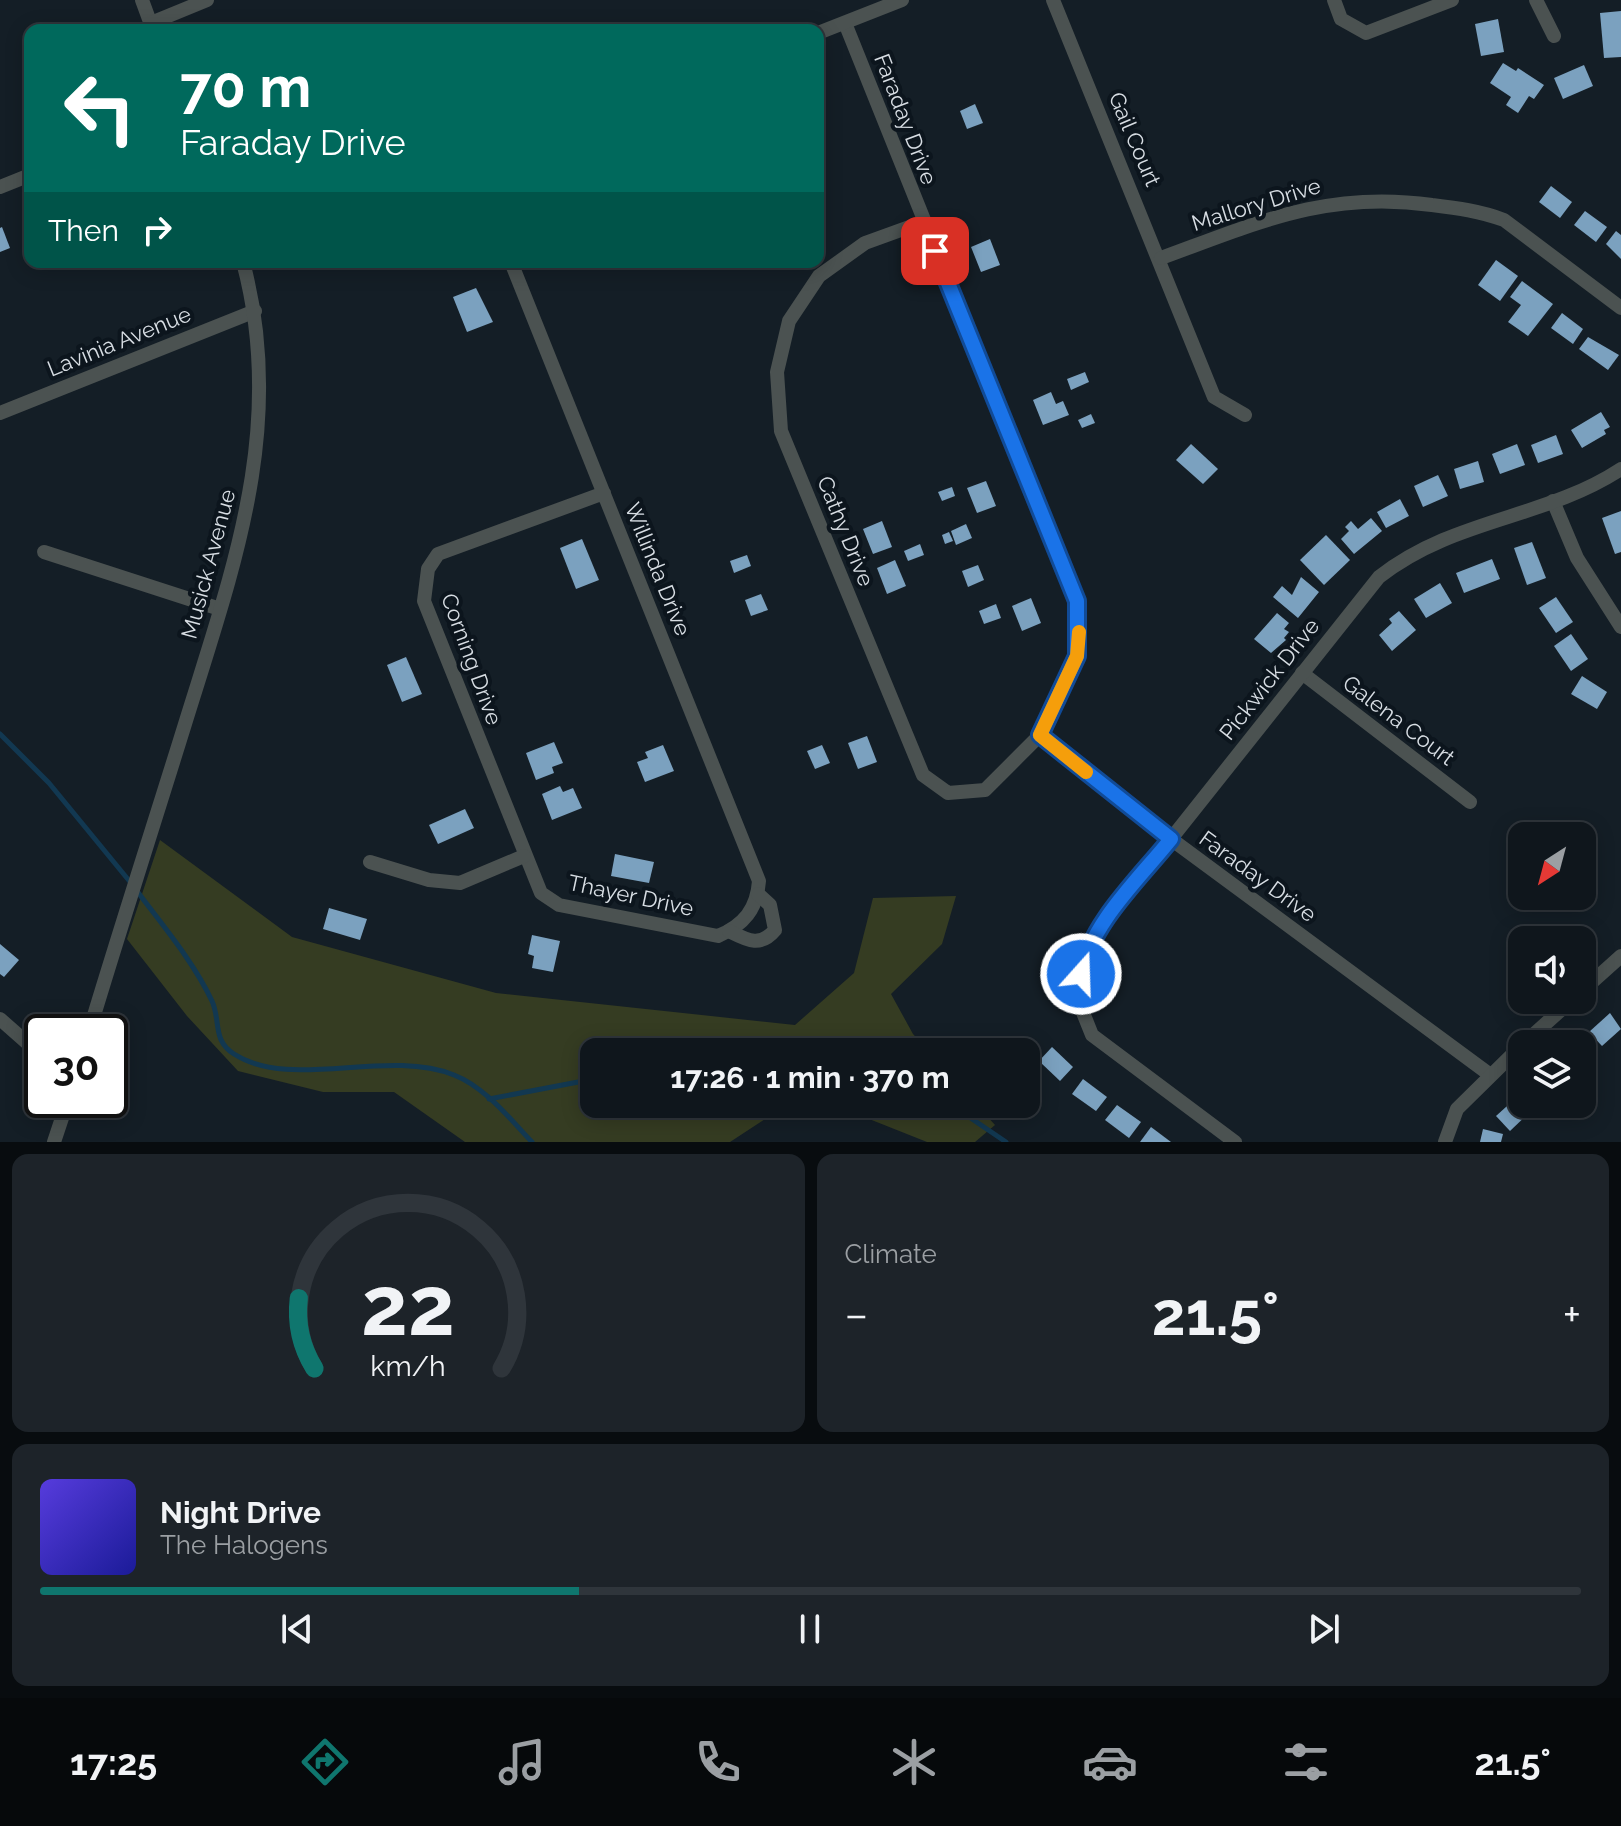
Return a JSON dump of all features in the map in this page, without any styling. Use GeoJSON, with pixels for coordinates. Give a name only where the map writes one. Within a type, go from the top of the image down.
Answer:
{"type":"FeatureCollection","features":[{"type":"Feature","properties":{"kind":"street"},"geometry":{"type":"LineString","coordinates":[[142,0],[151,24]]}},
{"type":"Feature","properties":{"kind":"street"},"geometry":{"type":"LineString","coordinates":[[156,24],[207,0]]}},
{"type":"Feature","properties":{"kind":"street"},"geometry":{"type":"LineString","coordinates":[[824,31],[902,0]]}},
{"type":"Feature","properties":{"kind":"street","name":"Gail Court"},"geometry":{"type":"LineString","coordinates":[[1053,0],[1161,258],[1214,397],[1245,415]]}},
{"type":"Feature","properties":{"kind":"street"},"geometry":{"type":"LineString","coordinates":[[1334,0],[1341,19],[1366,33],[1452,0]]}},
{"type":"Feature","properties":{"kind":"street"},"geometry":{"type":"LineString","coordinates":[[1536,0],[1554,36]]}},
{"type":"Feature","properties":{"kind":"street","name":"Faraday Drive"},"geometry":{"type":"LineString","coordinates":[[845,23],[1077,601],[1077,656],[1040,735],[1171,839],[1489,1074]]}},
{"type":"Feature","properties":{"kind":"street"},"geometry":{"type":"LineString","coordinates":[[0,187],[24,177]]}},
{"type":"Feature","properties":{"kind":"street","name":"Mallory Drive"},"geometry":{"type":"LineString","coordinates":[[1161,258],[1301,208],[1345,201],[1396,200],[1483,212],[1504,220],[1621,308]]}},
{"type":"Feature","properties":{"kind":"street","name":"Cathy Drive"},"geometry":{"type":"LineString","coordinates":[[923,222],[865,243],[819,276],[789,321],[777,372],[781,431],[923,775],[948,793],[985,790],[1040,735]]}},
{"type":"Feature","properties":{"kind":"street","name":"Musick Avenue"},"geometry":{"type":"LineString","coordinates":[[95,1014],[247,512],[258,452],[261,381],[255,311],[244,268]]}},
{"type":"Feature","properties":{"kind":"street","name":"Willinda Drive"},"geometry":{"type":"LineString","coordinates":[[513,268],[759,881],[758,894],[770,905],[775,930],[767,940],[758,943],[729,931]]}},
{"type":"Feature","properties":{"kind":"street","name":"Lavinia Avenue"},"geometry":{"type":"LineString","coordinates":[[0,413],[255,311]]}},
{"type":"Feature","properties":{"kind":"street","name":"Pickwick Drive"},"geometry":{"type":"LineString","coordinates":[[1235,1142],[1092,1035],[1076,995],[1085,954],[1097,932],[1379,577],[1407,555],[1437,539],[1553,501],[1621,469]]}},
{"type":"Feature","properties":{"kind":"street","name":"Corning Drive"},"geometry":{"type":"LineString","coordinates":[[524,856],[424,601],[428,569],[438,554],[604,493]]}},
{"type":"Feature","properties":{"kind":"street"},"geometry":{"type":"LineString","coordinates":[[1553,501],[1577,558],[1621,627]]}},
{"type":"Feature","properties":{"kind":"street"},"geometry":{"type":"LineString","coordinates":[[44,552],[220,609]]}},
{"type":"Feature","properties":{"kind":"street","name":"Galena Court"},"geometry":{"type":"LineString","coordinates":[[1302,673],[1470,802]]}},
{"type":"Feature","properties":{"kind":"street"},"geometry":{"type":"LineString","coordinates":[[370,862],[429,880],[460,883],[524,856]]}},
{"type":"Feature","properties":{"kind":"street","name":"Thayer Drive"},"geometry":{"type":"LineString","coordinates":[[524,856],[541,893],[559,905],[718,936],[729,931]]}},
{"type":"Feature","properties":{"kind":"street"},"geometry":{"type":"LineString","coordinates":[[729,931],[749,916],[758,894]]}},
{"type":"Feature","properties":{"kind":"street"},"geometry":{"type":"LineString","coordinates":[[1596,978],[1621,956]]}},
{"type":"Feature","properties":{"kind":"street"},"geometry":{"type":"LineString","coordinates":[[1538,1030],[1556,1014]]}},
{"type":"Feature","properties":{"kind":"street"},"geometry":{"type":"LineString","coordinates":[[0,1019],[24,1040]]}},
{"type":"Feature","properties":{"kind":"street"},"geometry":{"type":"LineString","coordinates":[[1445,1142],[1457,1109],[1508,1057]]}},
{"type":"Feature","properties":{"kind":"street"},"geometry":{"type":"LineString","coordinates":[[54,1142],[62,1118]]}},
{"type":"Feature","properties":{"kind":"green space"},"geometry":{"type":"Polygon","coordinates":[[[160,840],[292,937],[496,993],[795,1025],[854,973],[873,898],[956,896],[942,944],[891,994],[917,1038],[580,1038],[580,1118],[776,1118],[765,1119],[730,1142],[465,1142],[394,1092],[323,1092],[238,1071],[187,1016],[127,939],[160,840]]]}},
{"type":"Feature","properties":{"kind":"green space"},"geometry":{"type":"Polygon","coordinates":[[[867,1118],[989,1118],[995,1125],[975,1142],[927,1142],[867,1118]]]}},
{"type":"Feature","properties":{"kind":"building"},"geometry":{"type":"Polygon","coordinates":[[[1621,11],[1621,57],[1604,58],[1600,13],[1621,11]]]}},
{"type":"Feature","properties":{"kind":"building"},"geometry":{"type":"Polygon","coordinates":[[[1498,19],[1504,52],[1481,56],[1475,24],[1498,19]]]}},
{"type":"Feature","properties":{"kind":"building"},"geometry":{"type":"Polygon","coordinates":[[[1503,63],[1516,71],[1518,68],[1544,85],[1534,99],[1529,96],[1518,113],[1506,105],[1511,97],[1490,83],[1503,63]]]}},
{"type":"Feature","properties":{"kind":"building"},"geometry":{"type":"Polygon","coordinates":[[[1584,65],[1593,86],[1563,99],[1554,78],[1584,65]]]}},
{"type":"Feature","properties":{"kind":"building"},"geometry":{"type":"Polygon","coordinates":[[[975,104],[983,123],[967,129],[960,111],[975,104]]]}},
{"type":"Feature","properties":{"kind":"building"},"geometry":{"type":"Polygon","coordinates":[[[1551,186],[1572,202],[1560,218],[1539,202],[1551,186]]]}},
{"type":"Feature","properties":{"kind":"building"},"geometry":{"type":"Polygon","coordinates":[[[1585,211],[1607,227],[1596,242],[1574,225],[1585,211]]]}},
{"type":"Feature","properties":{"kind":"building"},"geometry":{"type":"Polygon","coordinates":[[[0,228],[10,248],[0,252],[0,228]]]}},
{"type":"Feature","properties":{"kind":"building"},"geometry":{"type":"Polygon","coordinates":[[[1616,231],[1621,235],[1621,259],[1606,244],[1616,231]]]}},
{"type":"Feature","properties":{"kind":"building"},"geometry":{"type":"Polygon","coordinates":[[[990,239],[1000,265],[981,272],[971,247],[990,239]]]}},
{"type":"Feature","properties":{"kind":"building"},"geometry":{"type":"Polygon","coordinates":[[[1496,260],[1518,276],[1500,301],[1478,285],[1496,260]]]}},
{"type":"Feature","properties":{"kind":"building"},"geometry":{"type":"Polygon","coordinates":[[[1522,281],[1553,304],[1528,336],[1508,322],[1521,305],[1510,297],[1522,281]]]}},
{"type":"Feature","properties":{"kind":"building"},"geometry":{"type":"Polygon","coordinates":[[[476,288],[493,322],[467,332],[453,297],[476,288]]]}},
{"type":"Feature","properties":{"kind":"building"},"geometry":{"type":"Polygon","coordinates":[[[1562,313],[1583,329],[1573,344],[1551,328],[1562,313]]]}},
{"type":"Feature","properties":{"kind":"building"},"geometry":{"type":"Polygon","coordinates":[[[1588,337],[1619,355],[1608,370],[1579,349],[1588,337]]]}},
{"type":"Feature","properties":{"kind":"building"},"geometry":{"type":"Polygon","coordinates":[[[1085,372],[1089,382],[1071,390],[1067,379],[1085,372]]]}},
{"type":"Feature","properties":{"kind":"building"},"geometry":{"type":"Polygon","coordinates":[[[1051,392],[1056,404],[1063,401],[1069,415],[1043,425],[1033,400],[1051,392]]]}},
{"type":"Feature","properties":{"kind":"building"},"geometry":{"type":"Polygon","coordinates":[[[1601,412],[1610,427],[1604,430],[1606,434],[1582,448],[1571,430],[1601,412]]]}},
{"type":"Feature","properties":{"kind":"building"},"geometry":{"type":"Polygon","coordinates":[[[1091,414],[1095,423],[1082,428],[1078,420],[1091,414]]]}},
{"type":"Feature","properties":{"kind":"building"},"geometry":{"type":"Polygon","coordinates":[[[1556,435],[1563,454],[1538,463],[1531,445],[1556,435]]]}},
{"type":"Feature","properties":{"kind":"building"},"geometry":{"type":"Polygon","coordinates":[[[1191,444],[1218,469],[1203,484],[1176,460],[1191,444]]]}},
{"type":"Feature","properties":{"kind":"building"},"geometry":{"type":"Polygon","coordinates":[[[1517,444],[1525,465],[1500,474],[1492,454],[1517,444]]]}},
{"type":"Feature","properties":{"kind":"building"},"geometry":{"type":"Polygon","coordinates":[[[1478,461],[1484,482],[1460,489],[1454,469],[1478,461]]]}},
{"type":"Feature","properties":{"kind":"building"},"geometry":{"type":"Polygon","coordinates":[[[1438,475],[1448,496],[1423,507],[1414,486],[1438,475]]]}},
{"type":"Feature","properties":{"kind":"building"},"geometry":{"type":"Polygon","coordinates":[[[986,481],[996,506],[977,513],[967,488],[986,481]]]}},
{"type":"Feature","properties":{"kind":"building"},"geometry":{"type":"Polygon","coordinates":[[[952,487],[955,496],[942,501],[938,492],[952,487]]]}},
{"type":"Feature","properties":{"kind":"building"},"geometry":{"type":"Polygon","coordinates":[[[1400,499],[1409,516],[1386,528],[1377,512],[1400,499]]]}},
{"type":"Feature","properties":{"kind":"building"},"geometry":{"type":"Polygon","coordinates":[[[1621,511],[1621,552],[1615,554],[1602,518],[1621,511]]]}},
{"type":"Feature","properties":{"kind":"building"},"geometry":{"type":"Polygon","coordinates":[[[1371,518],[1382,531],[1354,554],[1341,539],[1349,531],[1345,527],[1351,521],[1358,529],[1371,518]]]}},
{"type":"Feature","properties":{"kind":"building"},"geometry":{"type":"Polygon","coordinates":[[[882,521],[892,547],[873,554],[863,529],[882,521]]]}},
{"type":"Feature","properties":{"kind":"building"},"geometry":{"type":"Polygon","coordinates":[[[966,524],[972,538],[956,545],[951,531],[966,524]]]}},
{"type":"Feature","properties":{"kind":"building"},"geometry":{"type":"Polygon","coordinates":[[[949,532],[953,541],[945,544],[942,535],[949,532]]]}},
{"type":"Feature","properties":{"kind":"building"},"geometry":{"type":"Polygon","coordinates":[[[1326,535],[1350,560],[1324,585],[1300,560],[1326,535]]]}},
{"type":"Feature","properties":{"kind":"building"},"geometry":{"type":"Polygon","coordinates":[[[582,539],[599,580],[576,589],[560,548],[582,539]]]}},
{"type":"Feature","properties":{"kind":"building"},"geometry":{"type":"Polygon","coordinates":[[[1532,542],[1546,578],[1527,585],[1514,548],[1532,542]]]}},
{"type":"Feature","properties":{"kind":"building"},"geometry":{"type":"Polygon","coordinates":[[[920,544],[924,555],[908,561],[904,551],[920,544]]]}},
{"type":"Feature","properties":{"kind":"building"},"geometry":{"type":"Polygon","coordinates":[[[747,555],[751,566],[734,573],[730,561],[747,555]]]}},
{"type":"Feature","properties":{"kind":"building"},"geometry":{"type":"Polygon","coordinates":[[[1492,559],[1500,579],[1464,593],[1456,573],[1492,559]]]}},
{"type":"Feature","properties":{"kind":"building"},"geometry":{"type":"Polygon","coordinates":[[[895,560],[906,586],[887,594],[877,568],[895,560]]]}},
{"type":"Feature","properties":{"kind":"building"},"geometry":{"type":"Polygon","coordinates":[[[978,565],[984,580],[968,587],[962,571],[978,565]]]}},
{"type":"Feature","properties":{"kind":"building"},"geometry":{"type":"Polygon","coordinates":[[[1301,577],[1319,592],[1298,618],[1273,597],[1282,586],[1292,595],[1301,577]]]}},
{"type":"Feature","properties":{"kind":"building"},"geometry":{"type":"Polygon","coordinates":[[[1440,583],[1452,603],[1426,618],[1414,599],[1440,583]]]}},
{"type":"Feature","properties":{"kind":"building"},"geometry":{"type":"Polygon","coordinates":[[[761,594],[768,610],[751,616],[745,600],[761,594]]]}},
{"type":"Feature","properties":{"kind":"building"},"geometry":{"type":"Polygon","coordinates":[[[1556,597],[1573,622],[1556,633],[1539,608],[1556,597]]]}},
{"type":"Feature","properties":{"kind":"building"},"geometry":{"type":"Polygon","coordinates":[[[1031,598],[1041,623],[1022,631],[1012,606],[1031,598]]]}},
{"type":"Feature","properties":{"kind":"building"},"geometry":{"type":"Polygon","coordinates":[[[996,604],[1001,618],[984,624],[979,611],[996,604]]]}},
{"type":"Feature","properties":{"kind":"building"},"geometry":{"type":"Polygon","coordinates":[[[1399,611],[1416,630],[1392,651],[1379,635],[1392,623],[1389,619],[1399,611]]]}},
{"type":"Feature","properties":{"kind":"building"},"geometry":{"type":"Polygon","coordinates":[[[1277,613],[1289,623],[1284,629],[1289,632],[1284,638],[1286,640],[1271,653],[1254,639],[1277,613]]]}},
{"type":"Feature","properties":{"kind":"building"},"geometry":{"type":"Polygon","coordinates":[[[1571,634],[1588,659],[1571,671],[1554,646],[1571,634]]]}},
{"type":"Feature","properties":{"kind":"building"},"geometry":{"type":"Polygon","coordinates":[[[406,657],[422,694],[402,702],[387,665],[406,657]]]}},
{"type":"Feature","properties":{"kind":"building"},"geometry":{"type":"Polygon","coordinates":[[[1582,676],[1607,692],[1597,709],[1571,694],[1582,676]]]}},
{"type":"Feature","properties":{"kind":"building"},"geometry":{"type":"Polygon","coordinates":[[[867,736],[877,762],[858,769],[848,743],[867,736]]]}},
{"type":"Feature","properties":{"kind":"building"},"geometry":{"type":"Polygon","coordinates":[[[554,742],[563,763],[552,767],[554,773],[536,780],[526,753],[554,742]]]}},
{"type":"Feature","properties":{"kind":"building"},"geometry":{"type":"Polygon","coordinates":[[[663,745],[674,771],[645,782],[637,762],[648,758],[645,752],[663,745]]]}},
{"type":"Feature","properties":{"kind":"building"},"geometry":{"type":"Polygon","coordinates":[[[822,745],[830,763],[815,769],[807,751],[822,745]]]}},
{"type":"Feature","properties":{"kind":"building"},"geometry":{"type":"Polygon","coordinates":[[[560,786],[563,792],[573,788],[582,808],[552,820],[542,794],[560,786]]]}},
{"type":"Feature","properties":{"kind":"building"},"geometry":{"type":"Polygon","coordinates":[[[465,809],[474,828],[438,844],[429,825],[465,809]]]}},
{"type":"Feature","properties":{"kind":"building"},"geometry":{"type":"Polygon","coordinates":[[[615,854],[654,862],[649,883],[611,876],[615,854]]]}},
{"type":"Feature","properties":{"kind":"building"},"geometry":{"type":"Polygon","coordinates":[[[329,908],[367,919],[360,940],[323,929],[329,908]]]}},
{"type":"Feature","properties":{"kind":"building"},"geometry":{"type":"Polygon","coordinates":[[[532,935],[560,941],[553,972],[532,968],[534,956],[528,954],[532,935]]]}},
{"type":"Feature","properties":{"kind":"building"},"geometry":{"type":"Polygon","coordinates":[[[0,944],[19,960],[4,977],[0,974],[0,944]]]}},
{"type":"Feature","properties":{"kind":"building"},"geometry":{"type":"Polygon","coordinates":[[[1610,1013],[1621,1029],[1602,1046],[1596,1040],[1596,1030],[1591,1030],[1610,1013]]]}},
{"type":"Feature","properties":{"kind":"building"},"geometry":{"type":"Polygon","coordinates":[[[1052,1047],[1073,1067],[1060,1081],[1040,1060],[1052,1047]]]}},
{"type":"Feature","properties":{"kind":"building"},"geometry":{"type":"Polygon","coordinates":[[[1083,1079],[1107,1097],[1096,1111],[1072,1094],[1083,1079]]]}},
{"type":"Feature","properties":{"kind":"building"},"geometry":{"type":"Polygon","coordinates":[[[1117,1105],[1141,1122],[1129,1138],[1105,1120],[1117,1105]]]}},
{"type":"Feature","properties":{"kind":"building"},"geometry":{"type":"Polygon","coordinates":[[[1508,1105],[1508,1118],[1524,1118],[1510,1131],[1496,1116],[1508,1105]]]}},
{"type":"Feature","properties":{"kind":"building"},"geometry":{"type":"Polygon","coordinates":[[[1151,1127],[1171,1142],[1140,1142],[1151,1127]]]}},
{"type":"Feature","properties":{"kind":"building"},"geometry":{"type":"Polygon","coordinates":[[[1483,1129],[1503,1134],[1501,1142],[1480,1142],[1483,1129]]]}},
{"type":"Feature","properties":{"kind":"waterway"},"geometry":{"type":"LineString","coordinates":[[0,734],[49,783],[131,883]]}},
{"type":"Feature","properties":{"kind":"waterway"},"geometry":{"type":"LineString","coordinates":[[137,891],[196,972],[215,1008],[223,1043],[234,1054],[257,1064],[283,1069],[399,1066],[427,1068],[454,1075],[487,1095],[532,1142]]}},
{"type":"Feature","properties":{"kind":"waterway"},"geometry":{"type":"LineString","coordinates":[[489,1099],[580,1082]]}},
{"type":"Feature","properties":{"kind":"waterway"},"geometry":{"type":"LineString","coordinates":[[971,1118],[1006,1142]]}},
{"type":"Feature","properties":{"kind":"slow traffic"},"geometry":{"type":"LineString","coordinates":[[1079,632],[1077,656],[1040,735],[1086,772]]}},
{"type":"Feature","properties":{"kind":"route"},"geometry":{"type":"LineString","coordinates":[[935,251],[1077,601],[1077,656],[1040,735],[1171,839],[1097,932],[1085,954],[1081,974]]}}]}
